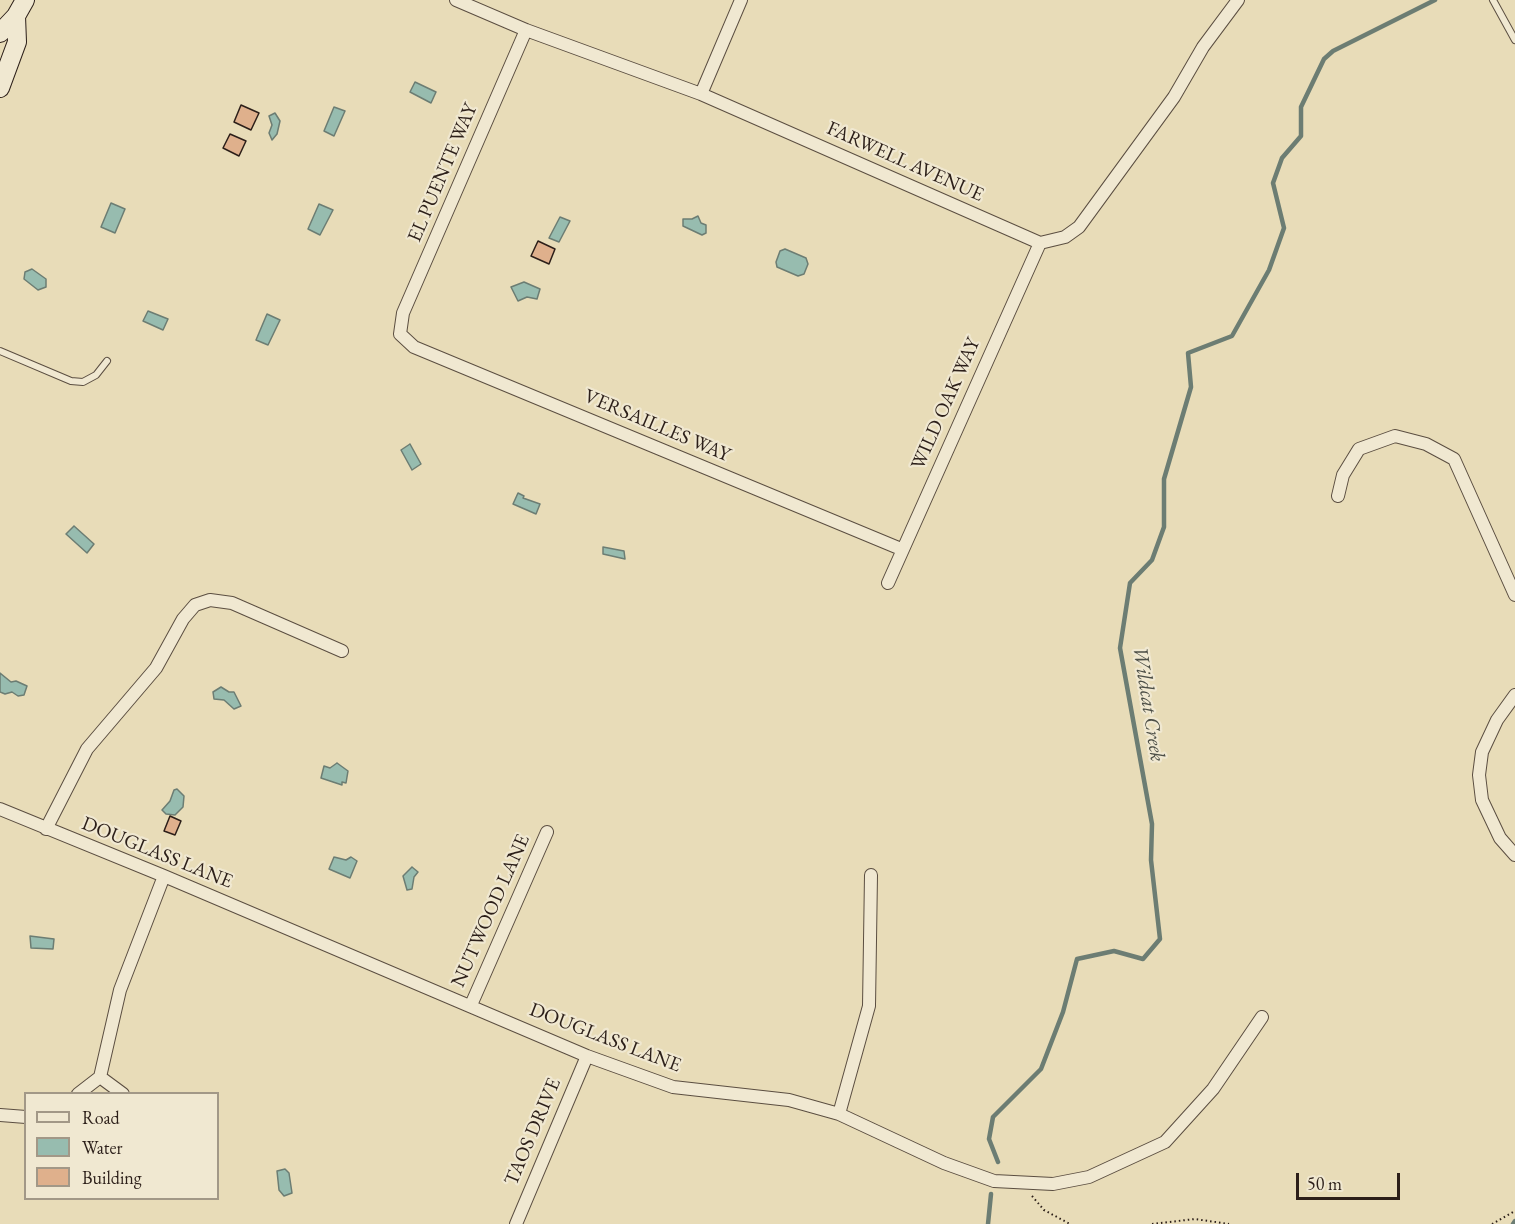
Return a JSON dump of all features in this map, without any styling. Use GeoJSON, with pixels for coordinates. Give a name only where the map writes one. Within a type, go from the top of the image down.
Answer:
{"type":"FeatureCollection","features":[{"type":"Feature","properties":{"kind":"main road"},"geometry":{"type":"LineString","coordinates":[[0,34],[16,16],[25,0]]}},
{"type":"Feature","properties":{"kind":"main road"},"geometry":{"type":"LineString","coordinates":[[0,88],[18,42],[16,16]]}},
{"type":"Feature","properties":{"kind":"street","name":"FARWELL AVENUE"},"geometry":{"type":"LineString","coordinates":[[456,0],[526,30],[701,93],[1040,243]]}},
{"type":"Feature","properties":{"kind":"street"},"geometry":{"type":"LineString","coordinates":[[701,93],[741,0]]}},
{"type":"Feature","properties":{"kind":"street"},"geometry":{"type":"LineString","coordinates":[[1040,243],[1065,237],[1079,227],[1174,97],[1203,47],[1238,0]]}},
{"type":"Feature","properties":{"kind":"street","name":"EL PUENTE WAY"},"geometry":{"type":"LineString","coordinates":[[400,334],[403,313],[526,30]]}},
{"type":"Feature","properties":{"kind":"street"},"geometry":{"type":"LineString","coordinates":[[0,34],[18,42]]}},
{"type":"Feature","properties":{"kind":"street","name":"WILD OAK WAY"},"geometry":{"type":"LineString","coordinates":[[888,583],[901,549],[1040,243]]}},
{"type":"Feature","properties":{"kind":"street","name":"VERSAILLES WAY"},"geometry":{"type":"LineString","coordinates":[[400,334],[414,347],[901,549]]}},
{"type":"Feature","properties":{"kind":"street"},"geometry":{"type":"LineString","coordinates":[[1338,496],[1343,475],[1359,449],[1395,436],[1426,444],[1454,459],[1515,594]]}},
{"type":"Feature","properties":{"kind":"street"},"geometry":{"type":"LineString","coordinates":[[46,829],[87,749],[156,668],[183,619],[195,605],[210,600],[232,603],[342,651]]}},
{"type":"Feature","properties":{"kind":"street"},"geometry":{"type":"LineString","coordinates":[[1515,695],[1497,720],[1482,752],[1479,775],[1482,800],[1500,838],[1515,855]]}},
{"type":"Feature","properties":{"kind":"street","name":"DOUGLASS LANE"},"geometry":{"type":"LineString","coordinates":[[0,809],[471,1005],[587,1056],[673,1087],[789,1100],[839,1114],[944,1163],[994,1181],[1053,1184],[1089,1177],[1165,1142],[1213,1089],[1262,1017]]}},
{"type":"Feature","properties":{"kind":"street","name":"NUTWOOD LANE"},"geometry":{"type":"LineString","coordinates":[[471,1005],[547,831]]}},
{"type":"Feature","properties":{"kind":"street"},"geometry":{"type":"LineString","coordinates":[[839,1114],[869,1006],[871,875]]}},
{"type":"Feature","properties":{"kind":"street"},"geometry":{"type":"LineString","coordinates":[[81,1092],[100,1077],[120,990],[164,876]]}},
{"type":"Feature","properties":{"kind":"street","name":"TAOS DRIVE"},"geometry":{"type":"LineString","coordinates":[[516,1224],[587,1056]]}},
{"type":"Feature","properties":{"kind":"street"},"geometry":{"type":"LineString","coordinates":[[100,1077],[120,1092]]}},
{"type":"Feature","properties":{"kind":"street"},"geometry":{"type":"LineString","coordinates":[[0,1115],[24,1117]]}},
{"type":"Feature","properties":{"kind":"lane"},"geometry":{"type":"LineString","coordinates":[[1493,0],[1515,40]]}},
{"type":"Feature","properties":{"kind":"lane"},"geometry":{"type":"LineString","coordinates":[[0,351],[71,381],[83,382],[96,375],[106,361]]}},
{"type":"Feature","properties":{"kind":"path"},"geometry":{"type":"LineString","coordinates":[[1023,1184],[1044,1210],[1070,1224]]}},
{"type":"Feature","properties":{"kind":"path"},"geometry":{"type":"LineString","coordinates":[[1492,1224],[1515,1211]]}},
{"type":"Feature","properties":{"kind":"path"},"geometry":{"type":"LineString","coordinates":[[1152,1224],[1195,1219],[1228,1224]]}},
{"type":"Feature","properties":{"kind":"water"},"geometry":{"type":"Polygon","coordinates":[[[415,82],[436,92],[431,103],[410,92],[415,82]]]}},
{"type":"Feature","properties":{"kind":"water"},"geometry":{"type":"Polygon","coordinates":[[[334,107],[345,111],[334,136],[324,131],[334,107]]]}},
{"type":"Feature","properties":{"kind":"water"},"geometry":{"type":"Polygon","coordinates":[[[275,113],[280,121],[277,134],[272,140],[269,133],[272,125],[269,116],[275,113]]]}},
{"type":"Feature","properties":{"kind":"water"},"geometry":{"type":"Polygon","coordinates":[[[111,203],[125,209],[115,233],[101,227],[111,203]]]}},
{"type":"Feature","properties":{"kind":"water"},"geometry":{"type":"Polygon","coordinates":[[[319,204],[333,210],[320,235],[308,229],[319,204]]]}},
{"type":"Feature","properties":{"kind":"water"},"geometry":{"type":"Polygon","coordinates":[[[698,216],[701,223],[706,225],[706,233],[702,235],[683,226],[683,219],[698,216]]]}},
{"type":"Feature","properties":{"kind":"water"},"geometry":{"type":"Polygon","coordinates":[[[560,217],[570,221],[559,242],[549,238],[560,217]]]}},
{"type":"Feature","properties":{"kind":"water"},"geometry":{"type":"Polygon","coordinates":[[[785,249],[806,258],[808,264],[804,274],[798,276],[777,267],[776,262],[780,251],[785,249]]]}},
{"type":"Feature","properties":{"kind":"water"},"geometry":{"type":"Polygon","coordinates":[[[32,269],[46,279],[46,287],[38,290],[24,279],[25,272],[32,269]]]}},
{"type":"Feature","properties":{"kind":"water"},"geometry":{"type":"Polygon","coordinates":[[[524,282],[540,289],[537,299],[527,297],[518,301],[511,287],[524,282]]]}},
{"type":"Feature","properties":{"kind":"water"},"geometry":{"type":"Polygon","coordinates":[[[148,311],[168,319],[163,330],[143,321],[148,311]]]}},
{"type":"Feature","properties":{"kind":"water"},"geometry":{"type":"Polygon","coordinates":[[[267,314],[280,320],[268,345],[256,340],[267,314]]]}},
{"type":"Feature","properties":{"kind":"water"},"geometry":{"type":"Polygon","coordinates":[[[410,444],[421,464],[412,470],[401,450],[410,444]]]}},
{"type":"Feature","properties":{"kind":"water"},"geometry":{"type":"Polygon","coordinates":[[[518,493],[524,496],[523,498],[540,504],[536,514],[513,504],[518,493]]]}},
{"type":"Feature","properties":{"kind":"water"},"geometry":{"type":"Polygon","coordinates":[[[74,526],[94,544],[87,553],[66,534],[74,526]]]}},
{"type":"Feature","properties":{"kind":"water"},"geometry":{"type":"Polygon","coordinates":[[[603,547],[624,551],[625,559],[603,554],[603,547]]]}},
{"type":"Feature","properties":{"kind":"water"},"geometry":{"type":"Polygon","coordinates":[[[0,673],[11,682],[16,681],[27,686],[24,695],[0,692],[0,673]]]}},
{"type":"Feature","properties":{"kind":"water"},"geometry":{"type":"Polygon","coordinates":[[[221,687],[234,692],[241,706],[234,709],[224,700],[214,699],[213,692],[221,687]]]}},
{"type":"Feature","properties":{"kind":"water"},"geometry":{"type":"Polygon","coordinates":[[[337,763],[348,771],[346,783],[342,782],[342,785],[321,778],[324,766],[330,768],[337,763]]]}},
{"type":"Feature","properties":{"kind":"water"},"geometry":{"type":"Polygon","coordinates":[[[177,789],[184,796],[183,807],[175,815],[166,814],[162,810],[170,801],[174,790],[177,789]]]}},
{"type":"Feature","properties":{"kind":"water"},"geometry":{"type":"Polygon","coordinates":[[[334,857],[346,860],[351,857],[357,861],[350,878],[329,869],[334,857]]]}},
{"type":"Feature","properties":{"kind":"water"},"geometry":{"type":"Polygon","coordinates":[[[412,867],[418,872],[414,877],[412,889],[407,890],[403,876],[412,867]]]}},
{"type":"Feature","properties":{"kind":"water"},"geometry":{"type":"Polygon","coordinates":[[[30,936],[54,939],[53,949],[31,948],[30,936]]]}},
{"type":"Feature","properties":{"kind":"water"},"geometry":{"type":"Polygon","coordinates":[[[285,1169],[289,1173],[292,1193],[284,1196],[279,1190],[277,1171],[285,1169]]]}},
{"type":"Feature","properties":{"kind":"building"},"geometry":{"type":"Polygon","coordinates":[[[241,105],[259,113],[251,130],[234,122],[241,105]]]}},
{"type":"Feature","properties":{"kind":"building"},"geometry":{"type":"Polygon","coordinates":[[[230,134],[246,141],[239,156],[223,148],[230,134]]]}},
{"type":"Feature","properties":{"kind":"building"},"geometry":{"type":"Polygon","coordinates":[[[538,241],[555,249],[549,264],[531,256],[538,241]]]}},
{"type":"Feature","properties":{"kind":"building"},"geometry":{"type":"Polygon","coordinates":[[[170,816],[181,821],[175,835],[164,831],[170,816]]]}},
{"type":"Feature","properties":{"kind":"waterway","name":"Wildcat Creek"},"geometry":{"type":"LineString","coordinates":[[998,1162],[989,1139],[993,1117],[1041,1069],[1063,1012],[1077,959],[1114,951],[1143,959],[1160,939],[1151,860],[1152,824],[1120,648],[1130,583],[1152,560],[1164,527],[1164,479],[1191,387],[1188,353],[1232,336],[1269,270],[1284,228],[1273,183],[1282,158],[1301,136],[1301,107],[1324,59],[1333,51],[1435,0]]}},
{"type":"Feature","properties":{"kind":"waterway","name":"Wildcat Creek"},"geometry":{"type":"LineString","coordinates":[[988,1224],[991,1194]]}}]}
